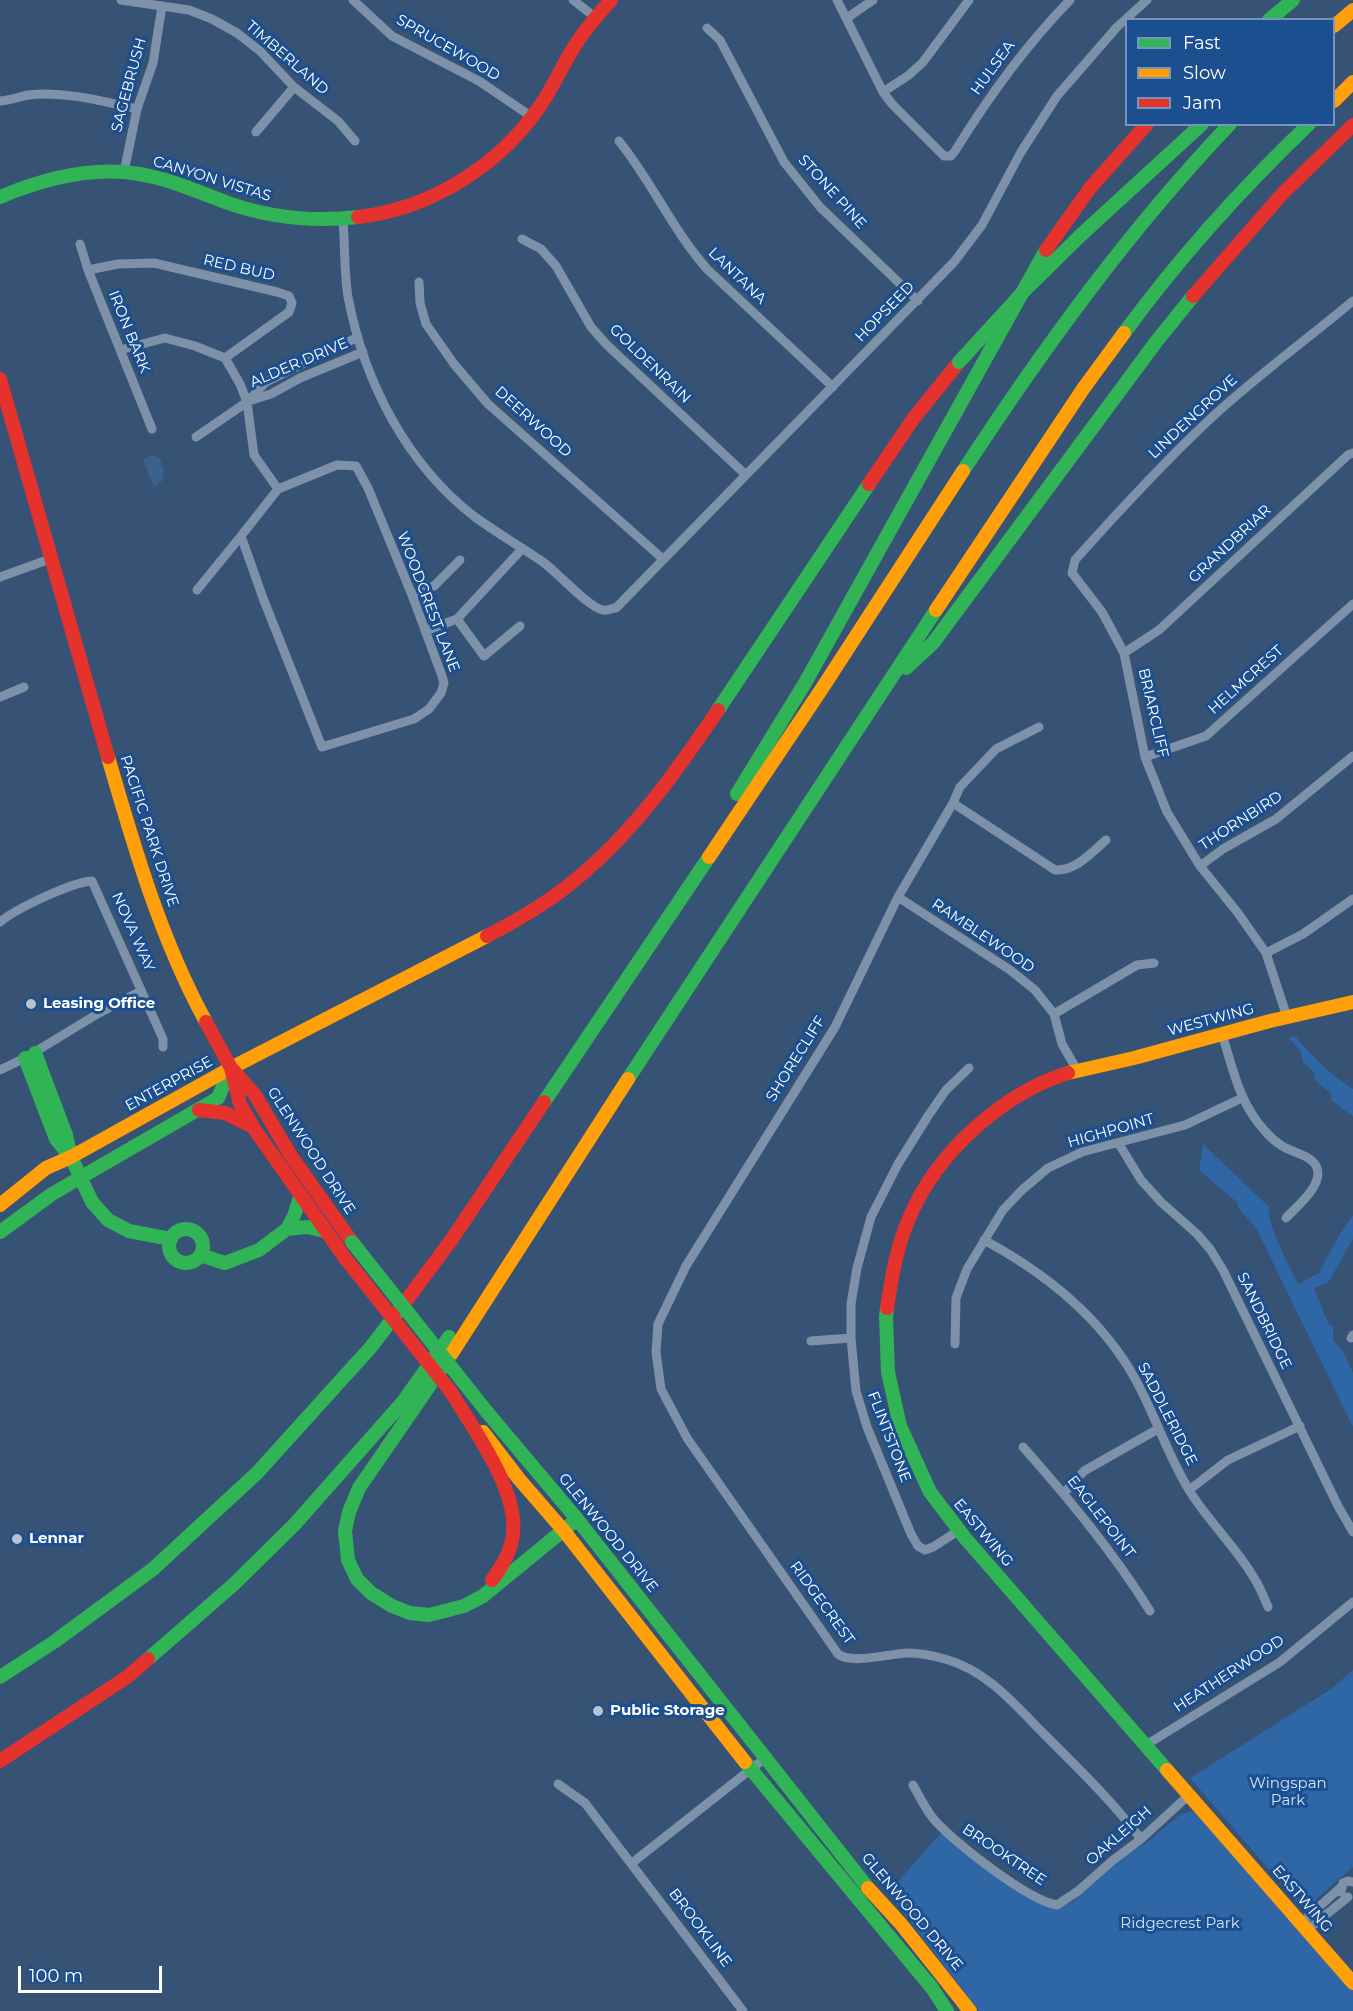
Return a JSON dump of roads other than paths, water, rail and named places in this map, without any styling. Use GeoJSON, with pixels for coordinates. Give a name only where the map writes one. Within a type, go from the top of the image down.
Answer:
{"type":"FeatureCollection","features":[{"type":"Feature","properties":{"kind":"main road","name":"CANYON VISTAS"},"geometry":{"type":"LineString","coordinates":[[0,197],[43,180],[76,174],[124,172],[184,184],[232,204],[286,218],[343,220],[379,215],[445,191],[493,158],[515,138],[552,88],[576,42],[611,0]]}},
{"type":"Feature","properties":{"kind":"main road"},"geometry":{"type":"LineString","coordinates":[[1271,18],[1293,0]]}},
{"type":"Feature","properties":{"kind":"main road"},"geometry":{"type":"LineString","coordinates":[[1335,25],[1353,10]]}},
{"type":"Feature","properties":{"kind":"main road"},"geometry":{"type":"LineString","coordinates":[[1335,100],[1353,82]]}},
{"type":"Feature","properties":{"kind":"main road"},"geometry":{"type":"LineString","coordinates":[[881,692],[933,643],[1155,342],[1208,276],[1283,193],[1353,125]]}},
{"type":"Feature","properties":{"kind":"main road"},"geometry":{"type":"LineString","coordinates":[[594,1028],[805,682],[1041,258],[1081,198],[1145,126]]}},
{"type":"Feature","properties":{"kind":"main road"},"geometry":{"type":"LineString","coordinates":[[231,1068],[513,922],[586,871],[623,836],[658,795],[683,760],[913,419],[959,362],[1024,290],[1200,126]]}},
{"type":"Feature","properties":{"kind":"main road"},"geometry":{"type":"LineString","coordinates":[[0,1677],[54,1642],[153,1569],[258,1473],[371,1347],[452,1239],[821,690],[1010,402],[1093,285],[1179,178],[1228,126]]}},
{"type":"Feature","properties":{"kind":"main road"},"geometry":{"type":"LineString","coordinates":[[577,1519],[483,1596],[464,1606],[429,1616],[410,1613],[392,1606],[371,1593],[357,1579],[348,1560],[345,1531],[349,1512],[359,1488],[377,1460],[414,1412],[495,1288],[573,1162],[1083,389],[1194,244],[1263,168],[1306,126]]}},
{"type":"Feature","properties":{"kind":"main road","name":"PACIFIC PARK DRIVE"},"geometry":{"type":"LineString","coordinates":[[0,380],[125,816],[165,934],[192,997],[231,1068],[240,1104],[255,1130],[324,1230],[477,1428]]}},
{"type":"Feature","properties":{"kind":"main road","name":"WESTWING"},"geometry":{"type":"LineString","coordinates":[[1077,1070],[1113,1064],[1287,1017],[1353,1002]]}},
{"type":"Feature","properties":{"kind":"main road"},"geometry":{"type":"LineString","coordinates":[[30,1055],[56,1139],[71,1157],[92,1202],[108,1220],[129,1231],[171,1239]]}},
{"type":"Feature","properties":{"kind":"main road","name":"ENTERPRISE"},"geometry":{"type":"LineString","coordinates":[[0,1232],[52,1194],[218,1098],[231,1068]]}},
{"type":"Feature","properties":{"kind":"main road","name":"ENTERPRISE"},"geometry":{"type":"LineString","coordinates":[[0,1205],[46,1168],[71,1157],[231,1068]]}},
{"type":"Feature","properties":{"kind":"main road","name":"GLENWOOD DRIVE"},"geometry":{"type":"LineString","coordinates":[[231,1068],[255,1095],[291,1156],[352,1242],[487,1412],[577,1519],[877,1899],[901,1924],[970,2011]]}},
{"type":"Feature","properties":{"kind":"main road","name":"EASTWING"},"geometry":{"type":"LineString","coordinates":[[1077,1070],[1049,1080],[1005,1104],[960,1140],[931,1175],[909,1214],[899,1241],[886,1301],[885,1323],[887,1363],[901,1431],[922,1479],[958,1531],[1353,1983]]}},
{"type":"Feature","properties":{"kind":"main road"},"geometry":{"type":"LineString","coordinates":[[199,1110],[224,1111],[235,1115],[255,1130]]}},
{"type":"Feature","properties":{"kind":"main road"},"geometry":{"type":"LineString","coordinates":[[0,1761],[128,1677],[233,1585],[294,1525],[402,1402],[573,1162]]}},
{"type":"Feature","properties":{"kind":"main road"},"geometry":{"type":"LineString","coordinates":[[201,1251],[227,1255],[231,1260],[259,1250],[286,1229],[294,1216],[300,1197]]}},
{"type":"Feature","properties":{"kind":"main road"},"geometry":{"type":"LineString","coordinates":[[286,1229],[306,1227],[324,1230]]}},
{"type":"Feature","properties":{"kind":"main road"},"geometry":{"type":"LineString","coordinates":[[181,1230],[191,1230],[199,1235],[201,1251],[190,1262],[176,1260],[171,1252],[171,1239],[181,1230]]}},
{"type":"Feature","properties":{"kind":"main road"},"geometry":{"type":"LineString","coordinates":[[464,1606],[492,1580],[502,1567],[509,1552],[513,1534],[513,1513],[505,1485],[477,1428]]}},
{"type":"Feature","properties":{"kind":"main road"},"geometry":{"type":"LineString","coordinates":[[477,1428],[564,1530],[751,1770],[932,1988],[947,2011]]}},
{"type":"Feature","properties":{"kind":"street","name":"TIMBERLAND"},"geometry":{"type":"LineString","coordinates":[[121,0],[189,10],[212,19],[237,33],[260,51],[294,87],[338,121],[355,141]]}},
{"type":"Feature","properties":{"kind":"street","name":"SPRUCEWOOD"},"geometry":{"type":"LineString","coordinates":[[353,0],[392,36],[479,81],[532,117]]}},
{"type":"Feature","properties":{"kind":"street"},"geometry":{"type":"LineString","coordinates":[[573,0],[595,17]]}},
{"type":"Feature","properties":{"kind":"street"},"geometry":{"type":"LineString","coordinates":[[837,0],[883,92],[909,75],[923,62],[969,0]]}},
{"type":"Feature","properties":{"kind":"street"},"geometry":{"type":"LineString","coordinates":[[847,18],[873,0]]}},
{"type":"Feature","properties":{"kind":"street","name":"HULSEA"},"geometry":{"type":"LineString","coordinates":[[883,92],[944,156],[951,156],[986,101],[1019,57],[1070,0]]}},
{"type":"Feature","properties":{"kind":"street","name":"HOPSEED"},"geometry":{"type":"LineString","coordinates":[[1127,18],[1147,0]]}},
{"type":"Feature","properties":{"kind":"street","name":"SAGEBRUSH"},"geometry":{"type":"LineString","coordinates":[[124,172],[137,109],[153,63],[162,6]]}},
{"type":"Feature","properties":{"kind":"street","name":"HOPSEED"},"geometry":{"type":"LineString","coordinates":[[522,549],[567,581],[588,603],[604,610],[616,608],[954,262],[982,225],[1021,152],[1057,96],[1125,20]]}},
{"type":"Feature","properties":{"kind":"street","name":"STONE PINE"},"geometry":{"type":"LineString","coordinates":[[707,28],[720,40],[784,162],[820,207],[918,301]]}},
{"type":"Feature","properties":{"kind":"street"},"geometry":{"type":"LineString","coordinates":[[256,132],[294,87]]}},
{"type":"Feature","properties":{"kind":"street"},"geometry":{"type":"LineString","coordinates":[[0,101],[29,95],[55,94],[95,99],[137,109]]}},
{"type":"Feature","properties":{"kind":"street","name":"LANTANA"},"geometry":{"type":"LineString","coordinates":[[619,141],[636,162],[693,254],[833,387]]}},
{"type":"Feature","properties":{"kind":"street"},"geometry":{"type":"LineString","coordinates":[[343,220],[348,295],[358,337],[378,393],[415,454],[441,484],[474,515],[522,549],[457,619],[425,631]]}},
{"type":"Feature","properties":{"kind":"street","name":"GOLDENRAIN"},"geometry":{"type":"LineString","coordinates":[[522,239],[541,249],[556,266],[591,327],[606,344],[746,475]]}},
{"type":"Feature","properties":{"kind":"street","name":"IRON BARK"},"geometry":{"type":"LineString","coordinates":[[80,244],[88,270],[152,429]]}},
{"type":"Feature","properties":{"kind":"street","name":"RED BUD"},"geometry":{"type":"LineString","coordinates":[[88,270],[118,264],[154,263],[289,296],[292,303],[289,312],[225,358]]}},
{"type":"Feature","properties":{"kind":"street","name":"DEERWOOD"},"geometry":{"type":"LineString","coordinates":[[419,282],[420,303],[426,324],[454,364],[481,396],[663,559]]}},
{"type":"Feature","properties":{"kind":"street","name":"LINDENGROVE"},"geometry":{"type":"LineString","coordinates":[[1072,573],[1075,560],[1168,460],[1253,382],[1353,301]]}},
{"type":"Feature","properties":{"kind":"street","name":"ALDER DRIVE"},"geometry":{"type":"LineString","coordinates":[[196,437],[247,402],[266,382],[358,337]]}},
{"type":"Feature","properties":{"kind":"street"},"geometry":{"type":"LineString","coordinates":[[120,350],[165,338],[195,346],[225,358],[247,402],[254,455],[278,489]]}},
{"type":"Feature","properties":{"kind":"street","name":"ALDER DRIVE"},"geometry":{"type":"LineString","coordinates":[[247,402],[271,394],[300,378],[363,352]]}},
{"type":"Feature","properties":{"kind":"street","name":"GRANDBRIAR"},"geometry":{"type":"LineString","coordinates":[[1124,653],[1159,630],[1348,455],[1353,453]]}},
{"type":"Feature","properties":{"kind":"street","name":"WOODCREST LANE"},"geometry":{"type":"LineString","coordinates":[[197,590],[278,489],[337,465],[356,466],[368,489],[412,595],[444,683],[441,693],[429,709],[414,719],[322,747],[241,536]]}},
{"type":"Feature","properties":{"kind":"street"},"geometry":{"type":"LineString","coordinates":[[0,577],[50,559]]}},
{"type":"Feature","properties":{"kind":"street"},"geometry":{"type":"LineString","coordinates":[[412,595],[434,586],[460,560]]}},
{"type":"Feature","properties":{"kind":"street","name":"BRIARCLIFF"},"geometry":{"type":"LineString","coordinates":[[1072,573],[1102,612],[1124,653],[1145,757],[1167,812],[1200,866],[1266,952],[1287,1017]]}},
{"type":"Feature","properties":{"kind":"street","name":"HELMCREST"},"geometry":{"type":"LineString","coordinates":[[1145,757],[1206,736],[1353,604]]}},
{"type":"Feature","properties":{"kind":"street"},"geometry":{"type":"LineString","coordinates":[[457,619],[484,656],[520,626]]}},
{"type":"Feature","properties":{"kind":"street"},"geometry":{"type":"LineString","coordinates":[[0,697],[24,687]]}},
{"type":"Feature","properties":{"kind":"street","name":"SHORECLIFF"},"geometry":{"type":"LineString","coordinates":[[687,1438],[661,1389],[656,1352],[658,1324],[686,1266],[835,1027],[898,897],[960,787],[996,749],[1039,727]]}},
{"type":"Feature","properties":{"kind":"street","name":"THORNBIRD"},"geometry":{"type":"LineString","coordinates":[[1200,866],[1223,849],[1276,819],[1353,756]]}},
{"type":"Feature","properties":{"kind":"street"},"geometry":{"type":"LineString","coordinates":[[953,803],[1055,870],[1066,871],[1075,866],[1107,840]]}},
{"type":"Feature","properties":{"kind":"street","name":"NOVA WAY"},"geometry":{"type":"LineString","coordinates":[[0,922],[10,914],[46,897],[77,884],[92,881],[163,1039],[163,1047]]}},
{"type":"Feature","properties":{"kind":"street","name":"RAMBLEWOOD"},"geometry":{"type":"LineString","coordinates":[[898,897],[1010,970],[1035,990],[1054,1014],[1062,1044],[1077,1070]]}},
{"type":"Feature","properties":{"kind":"street"},"geometry":{"type":"LineString","coordinates":[[1266,952],[1303,934],[1353,899]]}},
{"type":"Feature","properties":{"kind":"street"},"geometry":{"type":"LineString","coordinates":[[1054,1014],[1137,965],[1154,963]]}},
{"type":"Feature","properties":{"kind":"street","name":"NOVA WAY"},"geometry":{"type":"LineString","coordinates":[[0,1070],[141,991]]}},
{"type":"Feature","properties":{"kind":"street"},"geometry":{"type":"LineString","coordinates":[[1222,1034],[1233,1076],[1242,1098],[1264,1131],[1280,1145],[1308,1159],[1317,1169],[1318,1174],[1314,1186],[1287,1218]]}},
{"type":"Feature","properties":{"kind":"street","name":"FLINTSTONE"},"geometry":{"type":"LineString","coordinates":[[958,1531],[925,1550],[918,1546],[911,1534],[867,1427],[856,1391],[851,1338],[851,1304],[857,1268],[871,1217],[898,1164],[928,1116],[946,1090],[969,1068]]}},
{"type":"Feature","properties":{"kind":"street","name":"HIGHPOINT"},"geometry":{"type":"LineString","coordinates":[[955,1344],[956,1298],[967,1269],[1003,1210],[1022,1190],[1048,1168],[1082,1152],[1185,1125],[1242,1098]]}},
{"type":"Feature","properties":{"kind":"street","name":"SANDBRIDGE"},"geometry":{"type":"LineString","coordinates":[[1119,1144],[1141,1180],[1161,1202],[1197,1234],[1223,1270],[1338,1506],[1353,1532]]}},
{"type":"Feature","properties":{"kind":"street","name":"SADDLERIDGE"},"geometry":{"type":"LineString","coordinates":[[984,1240],[1047,1278],[1078,1306],[1116,1350],[1141,1390],[1189,1490],[1254,1577],[1268,1606]]}},
{"type":"Feature","properties":{"kind":"street"},"geometry":{"type":"LineString","coordinates":[[811,1341],[851,1338]]}},
{"type":"Feature","properties":{"kind":"street"},"geometry":{"type":"LineString","coordinates":[[1189,1490],[1228,1461],[1300,1426]]}},
{"type":"Feature","properties":{"kind":"street"},"geometry":{"type":"LineString","coordinates":[[1064,1493],[1084,1471],[1158,1429]]}},
{"type":"Feature","properties":{"kind":"street","name":"RIDGECREST"},"geometry":{"type":"LineString","coordinates":[[687,1438],[838,1654],[847,1659],[896,1653],[921,1654],[946,1659],[978,1673],[1006,1696],[1093,1782],[1141,1839]]}},
{"type":"Feature","properties":{"kind":"street","name":"EAGLEPOINT"},"geometry":{"type":"LineString","coordinates":[[1023,1447],[1064,1493],[1126,1573],[1150,1611]]}},
{"type":"Feature","properties":{"kind":"street","name":"HEATHERWOOD"},"geometry":{"type":"LineString","coordinates":[[1146,1745],[1280,1662],[1353,1602]]}},
{"type":"Feature","properties":{"kind":"street"},"geometry":{"type":"LineString","coordinates":[[632,1863],[765,1758]]}},
{"type":"Feature","properties":{"kind":"street","name":"BROOKLINE"},"geometry":{"type":"LineString","coordinates":[[558,1784],[585,1803],[743,2011]]}},
{"type":"Feature","properties":{"kind":"street","name":"BROOKTREE"},"geometry":{"type":"LineString","coordinates":[[913,1785],[931,1816],[962,1848],[1048,1903],[1057,1905],[1066,1899]]}},
{"type":"Feature","properties":{"kind":"street","name":"OAKLEIGH"},"geometry":{"type":"LineString","coordinates":[[1066,1899],[1141,1839],[1190,1794]]}},
{"type":"Feature","properties":{"kind":"street"},"geometry":{"type":"LineString","coordinates":[[1304,1927],[1345,1882],[1352,1881]]}},
{"type":"Feature","properties":{"kind":"street"},"geometry":{"type":"LineString","coordinates":[[1340,1888],[1343,1895],[1350,1897]]}},
{"type":"Feature","properties":{"kind":"street"},"geometry":{"type":"LineString","coordinates":[[1304,1927],[1350,1897]]}},
{"type":"Feature","properties":{"kind":"place","name":"Leasing Office"},"geometry":{"type":"Point","coordinates":[31,1004]}},
{"type":"Feature","properties":{"kind":"place","name":"Lennar"},"geometry":{"type":"Point","coordinates":[17,1539]}},
{"type":"Feature","properties":{"kind":"place","name":"Public Storage"},"geometry":{"type":"Point","coordinates":[598,1711]}},
{"type":"Feature","properties":{"kind":"park label","name":"Wingspan Park"},"geometry":{"type":"Point","coordinates":[1288,1792]}},
{"type":"Feature","properties":{"kind":"park label","name":"Ridgecrest Park"},"geometry":{"type":"Point","coordinates":[1180,1924]}}]}
